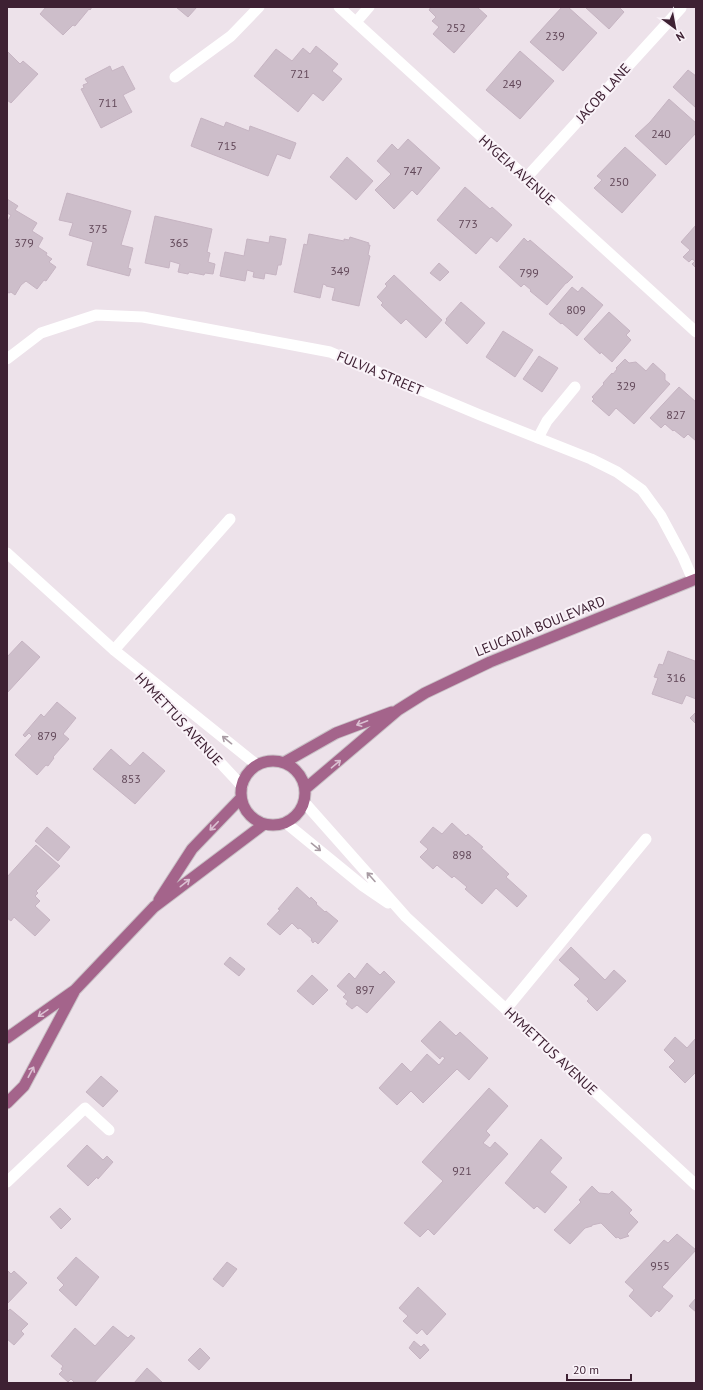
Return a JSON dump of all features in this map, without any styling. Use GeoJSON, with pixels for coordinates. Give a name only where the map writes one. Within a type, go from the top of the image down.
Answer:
{"type":"FeatureCollection","features":[{"type":"Feature","properties":{"kind":"main road","name":"LEUCADIA BOULEVARD"},"geometry":{"type":"LineString","coordinates":[[306,789],[398,710],[425,693],[490,662],[695,579]]}},
{"type":"Feature","properties":{"kind":"main road","name":"LEUCADIA BOULEVARD"},"geometry":{"type":"LineString","coordinates":[[284,762],[336,733],[398,710]]}},
{"type":"Feature","properties":{"kind":"main road"},"geometry":{"type":"LineString","coordinates":[[269,761],[284,762],[291,765],[299,773],[306,789],[304,802],[298,814],[286,822],[273,825],[264,824],[254,819],[246,810],[241,798],[244,778],[257,765],[269,761]]}},
{"type":"Feature","properties":{"kind":"main road"},"geometry":{"type":"LineString","coordinates":[[154,907],[192,849],[241,798]]}},
{"type":"Feature","properties":{"kind":"main road"},"geometry":{"type":"LineString","coordinates":[[7,1038],[75,990],[154,907],[264,824]]}},
{"type":"Feature","properties":{"kind":"main road"},"geometry":{"type":"LineString","coordinates":[[7,1103],[24,1086],[75,990]]}},
{"type":"Feature","properties":{"kind":"street"},"geometry":{"type":"LineString","coordinates":[[175,77],[231,36],[258,7]]}},
{"type":"Feature","properties":{"kind":"street","name":"HYGEIA AVENUE"},"geometry":{"type":"LineString","coordinates":[[339,7],[696,332]]}},
{"type":"Feature","properties":{"kind":"street"},"geometry":{"type":"LineString","coordinates":[[356,22],[369,7]]}},
{"type":"Feature","properties":{"kind":"street","name":"JACOB LANE"},"geometry":{"type":"LineString","coordinates":[[526,178],[681,8]]}},
{"type":"Feature","properties":{"kind":"street","name":"FULVIA STREET"},"geometry":{"type":"LineString","coordinates":[[7,359],[40,333],[96,315],[143,317],[330,352],[591,459],[617,472],[642,490],[661,516],[695,579]]}},
{"type":"Feature","properties":{"kind":"street"},"geometry":{"type":"LineString","coordinates":[[538,438],[547,421],[575,387]]}},
{"type":"Feature","properties":{"kind":"street"},"geometry":{"type":"LineString","coordinates":[[115,651],[230,519]]}},
{"type":"Feature","properties":{"kind":"street","name":"HYMETTUS AVENUE"},"geometry":{"type":"LineString","coordinates":[[7,554],[115,651],[257,765]]}},
{"type":"Feature","properties":{"kind":"street","name":"HYMETTUS AVENUE"},"geometry":{"type":"LineString","coordinates":[[115,651],[242,786]]}},
{"type":"Feature","properties":{"kind":"street","name":"HYMETTUS AVENUE"},"geometry":{"type":"LineString","coordinates":[[304,802],[406,917],[696,1185]]}},
{"type":"Feature","properties":{"kind":"street","name":"HYMETTUS AVENUE"},"geometry":{"type":"LineString","coordinates":[[286,822],[363,886],[406,917]]}},
{"type":"Feature","properties":{"kind":"street"},"geometry":{"type":"LineString","coordinates":[[506,1009],[646,839]]}},
{"type":"Feature","properties":{"kind":"street"},"geometry":{"type":"LineString","coordinates":[[7,1182],[85,1108],[109,1130]]}},
{"type":"Feature","properties":{"kind":"building"},"geometry":{"type":"Polygon","coordinates":[[[46,7],[92,7],[75,26],[73,25],[63,35],[40,14],[46,7]]]}},
{"type":"Feature","properties":{"kind":"building"},"geometry":{"type":"Polygon","coordinates":[[[176,7],[197,7],[188,17],[176,7]]]}},
{"type":"Feature","properties":{"kind":"building"},"geometry":{"type":"Polygon","coordinates":[[[431,7],[477,7],[487,16],[454,53],[433,34],[439,27],[432,21],[436,17],[429,10],[431,7]]]}},
{"type":"Feature","properties":{"kind":"building"},"geometry":{"type":"Polygon","coordinates":[[[562,7],[568,7],[597,33],[563,71],[530,42],[562,7]]]}},
{"type":"Feature","properties":{"kind":"building"},"geometry":{"type":"Polygon","coordinates":[[[585,7],[619,7],[624,12],[609,29],[585,7]]]}},
{"type":"Feature","properties":{"kind":"building"},"geometry":{"type":"Polygon","coordinates":[[[316,46],[338,64],[332,71],[342,79],[323,101],[313,93],[298,112],[254,76],[276,49],[292,61],[303,48],[310,54],[316,46]]]}},
{"type":"Feature","properties":{"kind":"building"},"geometry":{"type":"Polygon","coordinates":[[[7,51],[20,64],[23,61],[38,74],[11,103],[7,100],[7,51]]]}},
{"type":"Feature","properties":{"kind":"building"},"geometry":{"type":"Polygon","coordinates":[[[520,51],[554,81],[520,119],[486,90],[520,51]]]}},
{"type":"Feature","properties":{"kind":"building"},"geometry":{"type":"Polygon","coordinates":[[[110,66],[112,71],[123,66],[135,89],[123,95],[132,112],[101,128],[81,89],[84,88],[83,85],[88,83],[85,79],[110,66]]]}},
{"type":"Feature","properties":{"kind":"building"},"geometry":{"type":"Polygon","coordinates":[[[688,70],[696,76],[696,108],[673,87],[688,70]]]}},
{"type":"Feature","properties":{"kind":"building"},"geometry":{"type":"Polygon","coordinates":[[[669,99],[696,123],[696,133],[666,165],[635,136],[650,122],[669,99]]]}},
{"type":"Feature","properties":{"kind":"building"},"geometry":{"type":"Polygon","coordinates":[[[201,118],[224,127],[226,122],[249,131],[250,126],[296,143],[290,159],[277,154],[268,176],[191,146],[201,118]]]}},
{"type":"Feature","properties":{"kind":"building"},"geometry":{"type":"Polygon","coordinates":[[[408,139],[440,168],[417,195],[412,190],[394,209],[375,190],[391,174],[377,161],[392,144],[398,150],[408,139]]]}},
{"type":"Feature","properties":{"kind":"building"},"geometry":{"type":"Polygon","coordinates":[[[625,147],[656,175],[622,213],[594,188],[602,180],[597,176],[625,147]]]}},
{"type":"Feature","properties":{"kind":"building"},"geometry":{"type":"Polygon","coordinates":[[[347,157],[373,181],[356,200],[330,177],[347,157]]]}},
{"type":"Feature","properties":{"kind":"building"},"geometry":{"type":"Polygon","coordinates":[[[465,187],[490,209],[492,207],[512,225],[497,242],[491,237],[476,254],[437,220],[465,187]]]}},
{"type":"Feature","properties":{"kind":"building"},"geometry":{"type":"Polygon","coordinates":[[[67,193],[131,211],[121,245],[133,248],[128,268],[131,269],[129,276],[87,265],[93,242],[69,235],[73,223],[59,220],[67,193]]]}},
{"type":"Feature","properties":{"kind":"building"},"geometry":{"type":"Polygon","coordinates":[[[7,199],[18,206],[15,210],[37,223],[32,231],[43,238],[38,247],[47,253],[46,255],[52,259],[49,262],[56,267],[46,281],[44,280],[37,289],[26,281],[21,285],[15,295],[11,292],[7,292],[7,223],[11,215],[7,213],[7,199]]]}},
{"type":"Feature","properties":{"kind":"building"},"geometry":{"type":"Polygon","coordinates":[[[155,216],[212,229],[207,252],[210,253],[208,262],[215,264],[213,274],[205,273],[204,275],[189,272],[188,274],[178,272],[180,264],[170,261],[169,268],[145,263],[155,216]]]}},
{"type":"Feature","properties":{"kind":"building"},"geometry":{"type":"Polygon","coordinates":[[[696,225],[696,268],[692,264],[695,261],[692,259],[689,262],[683,257],[690,250],[681,242],[696,225]]]}},
{"type":"Feature","properties":{"kind":"building"},"geometry":{"type":"Polygon","coordinates":[[[309,234],[344,241],[344,239],[349,240],[350,237],[369,243],[368,255],[370,256],[359,306],[332,300],[335,288],[323,284],[320,298],[294,292],[304,244],[307,245],[309,234]]]}},
{"type":"Feature","properties":{"kind":"building"},"geometry":{"type":"Polygon","coordinates":[[[270,236],[286,239],[281,265],[278,265],[276,275],[265,273],[264,279],[253,277],[254,272],[247,270],[245,281],[220,276],[225,252],[244,256],[247,239],[269,243],[270,236]]]}},
{"type":"Feature","properties":{"kind":"building"},"geometry":{"type":"Polygon","coordinates":[[[524,238],[528,242],[530,240],[573,277],[547,305],[524,284],[521,287],[499,267],[524,238]]]}},
{"type":"Feature","properties":{"kind":"building"},"geometry":{"type":"Polygon","coordinates":[[[439,263],[449,272],[440,281],[430,273],[439,263]]]}},
{"type":"Feature","properties":{"kind":"building"},"geometry":{"type":"Polygon","coordinates":[[[394,275],[442,320],[426,338],[406,319],[401,324],[381,305],[383,303],[377,297],[387,286],[385,284],[394,275]]]}},
{"type":"Feature","properties":{"kind":"building"},"geometry":{"type":"Polygon","coordinates":[[[572,287],[578,292],[582,287],[603,305],[577,336],[549,314],[572,287]]]}},
{"type":"Feature","properties":{"kind":"building"},"geometry":{"type":"Polygon","coordinates":[[[461,302],[485,323],[467,344],[445,323],[447,320],[446,319],[461,302]]]}},
{"type":"Feature","properties":{"kind":"building"},"geometry":{"type":"Polygon","coordinates":[[[609,312],[630,331],[626,335],[631,340],[612,362],[601,352],[600,354],[584,339],[609,312]]]}},
{"type":"Feature","properties":{"kind":"building"},"geometry":{"type":"Polygon","coordinates":[[[503,331],[533,350],[515,377],[486,357],[503,331]]]}},
{"type":"Feature","properties":{"kind":"building"},"geometry":{"type":"Polygon","coordinates":[[[539,356],[558,368],[542,392],[523,379],[539,356]]]}},
{"type":"Feature","properties":{"kind":"building"},"geometry":{"type":"Polygon","coordinates":[[[625,359],[629,363],[636,362],[646,371],[653,363],[665,374],[665,380],[670,384],[634,424],[616,408],[609,416],[592,401],[594,399],[592,397],[604,384],[603,383],[612,373],[613,374],[617,369],[616,368],[625,359]]]}},
{"type":"Feature","properties":{"kind":"building"},"geometry":{"type":"Polygon","coordinates":[[[679,387],[696,402],[696,441],[688,434],[684,438],[665,424],[661,428],[650,418],[679,387]]]}},
{"type":"Feature","properties":{"kind":"building"},"geometry":{"type":"Polygon","coordinates":[[[22,641],[40,657],[7,693],[7,657],[22,641]]]}},
{"type":"Feature","properties":{"kind":"building"},"geometry":{"type":"Polygon","coordinates":[[[668,651],[695,661],[696,699],[686,695],[682,704],[652,694],[658,678],[654,677],[659,664],[663,665],[668,651]]]}},
{"type":"Feature","properties":{"kind":"building"},"geometry":{"type":"Polygon","coordinates":[[[57,702],[76,718],[63,734],[69,739],[53,757],[54,758],[48,766],[46,765],[37,775],[15,755],[32,736],[29,733],[25,737],[23,735],[41,714],[44,717],[57,702]]]}},
{"type":"Feature","properties":{"kind":"building"},"geometry":{"type":"Polygon","coordinates":[[[696,712],[696,724],[690,718],[696,712]]]}},
{"type":"Feature","properties":{"kind":"building"},"geometry":{"type":"Polygon","coordinates":[[[111,749],[130,766],[143,752],[165,771],[135,804],[93,769],[111,749]]]}},
{"type":"Feature","properties":{"kind":"building"},"geometry":{"type":"Polygon","coordinates":[[[452,823],[466,836],[468,834],[483,847],[481,848],[509,874],[506,877],[527,896],[517,907],[496,888],[482,904],[465,889],[467,887],[454,876],[452,878],[437,865],[433,869],[420,857],[428,849],[420,842],[433,827],[442,834],[452,823]]]}},
{"type":"Feature","properties":{"kind":"building"},"geometry":{"type":"Polygon","coordinates":[[[47,827],[70,847],[58,861],[35,841],[47,827]]]}},
{"type":"Feature","properties":{"kind":"building"},"geometry":{"type":"Polygon","coordinates":[[[36,845],[60,866],[36,891],[38,893],[35,896],[40,901],[35,906],[50,920],[35,936],[14,917],[11,921],[7,918],[7,877],[36,845]]]}},
{"type":"Feature","properties":{"kind":"building"},"geometry":{"type":"Polygon","coordinates":[[[297,887],[310,899],[311,897],[325,912],[326,911],[338,921],[318,944],[315,941],[313,943],[311,940],[312,939],[292,923],[280,935],[267,924],[280,910],[278,909],[297,887]]]}},
{"type":"Feature","properties":{"kind":"building"},"geometry":{"type":"Polygon","coordinates":[[[571,947],[605,980],[614,970],[626,981],[597,1011],[587,1001],[589,999],[574,985],[580,979],[559,960],[571,947]]]}},
{"type":"Feature","properties":{"kind":"building"},"geometry":{"type":"Polygon","coordinates":[[[230,957],[245,969],[239,976],[224,964],[230,957]]]}},
{"type":"Feature","properties":{"kind":"building"},"geometry":{"type":"Polygon","coordinates":[[[367,963],[380,975],[384,971],[395,982],[367,1013],[357,1005],[352,1009],[346,1004],[348,1001],[343,997],[346,994],[337,986],[349,973],[355,979],[367,963]]]}},
{"type":"Feature","properties":{"kind":"building"},"geometry":{"type":"Polygon","coordinates":[[[312,975],[328,990],[313,1005],[297,991],[312,975]]]}},
{"type":"Feature","properties":{"kind":"building"},"geometry":{"type":"Polygon","coordinates":[[[440,1021],[456,1036],[460,1032],[488,1058],[469,1080],[457,1069],[423,1103],[411,1091],[397,1105],[379,1088],[402,1063],[411,1072],[427,1054],[439,1065],[445,1058],[442,1056],[440,1059],[421,1041],[440,1021]]]}},
{"type":"Feature","properties":{"kind":"building"},"geometry":{"type":"Polygon","coordinates":[[[675,1037],[687,1048],[696,1038],[696,1074],[695,1073],[685,1083],[669,1067],[675,1061],[664,1050],[675,1037]]]}},
{"type":"Feature","properties":{"kind":"building"},"geometry":{"type":"Polygon","coordinates":[[[101,1076],[118,1091],[103,1107],[86,1092],[101,1076]]]}},
{"type":"Feature","properties":{"kind":"building"},"geometry":{"type":"Polygon","coordinates":[[[489,1088],[508,1106],[486,1131],[490,1135],[483,1143],[490,1148],[495,1142],[508,1154],[434,1235],[428,1229],[420,1237],[404,1223],[443,1181],[422,1162],[489,1088]]]}},
{"type":"Feature","properties":{"kind":"building"},"geometry":{"type":"Polygon","coordinates":[[[541,1139],[562,1158],[550,1172],[567,1187],[545,1213],[537,1206],[534,1209],[505,1183],[541,1139]]]}},
{"type":"Feature","properties":{"kind":"building"},"geometry":{"type":"Polygon","coordinates":[[[87,1145],[103,1160],[107,1156],[113,1162],[98,1179],[97,1177],[88,1186],[67,1166],[87,1145]]]}},
{"type":"Feature","properties":{"kind":"building"},"geometry":{"type":"Polygon","coordinates":[[[592,1186],[599,1193],[609,1194],[612,1191],[632,1210],[629,1213],[638,1222],[627,1234],[629,1236],[620,1239],[618,1237],[616,1238],[601,1223],[585,1228],[570,1244],[554,1230],[581,1202],[579,1200],[592,1186]]]}},
{"type":"Feature","properties":{"kind":"building"},"geometry":{"type":"Polygon","coordinates":[[[60,1208],[71,1219],[61,1229],[50,1217],[60,1208]]]}},
{"type":"Feature","properties":{"kind":"building"},"geometry":{"type":"Polygon","coordinates":[[[677,1234],[696,1250],[662,1287],[673,1296],[659,1312],[657,1310],[651,1317],[629,1296],[634,1290],[625,1282],[664,1240],[668,1243],[677,1234]]]}},
{"type":"Feature","properties":{"kind":"building"},"geometry":{"type":"Polygon","coordinates":[[[76,1257],[99,1277],[76,1306],[59,1290],[64,1285],[57,1278],[76,1257]]]}},
{"type":"Feature","properties":{"kind":"building"},"geometry":{"type":"Polygon","coordinates":[[[227,1262],[237,1269],[223,1287],[213,1279],[227,1262]]]}},
{"type":"Feature","properties":{"kind":"building"},"geometry":{"type":"Polygon","coordinates":[[[7,1270],[11,1274],[14,1271],[27,1283],[7,1304],[7,1270]]]}},
{"type":"Feature","properties":{"kind":"building"},"geometry":{"type":"Polygon","coordinates":[[[418,1287],[446,1314],[427,1335],[422,1329],[417,1334],[403,1321],[408,1316],[399,1308],[418,1287]]]}},
{"type":"Feature","properties":{"kind":"building"},"geometry":{"type":"Polygon","coordinates":[[[696,1298],[696,1312],[689,1306],[696,1298]]]}},
{"type":"Feature","properties":{"kind":"building"},"geometry":{"type":"Polygon","coordinates":[[[10,1309],[28,1324],[21,1331],[24,1334],[14,1345],[7,1339],[7,1312],[10,1309]]]}},
{"type":"Feature","properties":{"kind":"building"},"geometry":{"type":"Polygon","coordinates":[[[113,1326],[128,1338],[131,1335],[135,1338],[94,1383],[75,1383],[71,1379],[68,1382],[59,1374],[63,1370],[61,1369],[63,1366],[51,1356],[75,1328],[95,1346],[113,1326]]]}},
{"type":"Feature","properties":{"kind":"building"},"geometry":{"type":"Polygon","coordinates":[[[414,1341],[421,1347],[424,1344],[429,1350],[420,1359],[409,1348],[414,1341]]]}},
{"type":"Feature","properties":{"kind":"building"},"geometry":{"type":"Polygon","coordinates":[[[200,1348],[210,1358],[199,1370],[188,1360],[200,1348]]]}},
{"type":"Feature","properties":{"kind":"building"},"geometry":{"type":"Polygon","coordinates":[[[147,1368],[163,1383],[134,1383],[147,1368]]]}}]}
